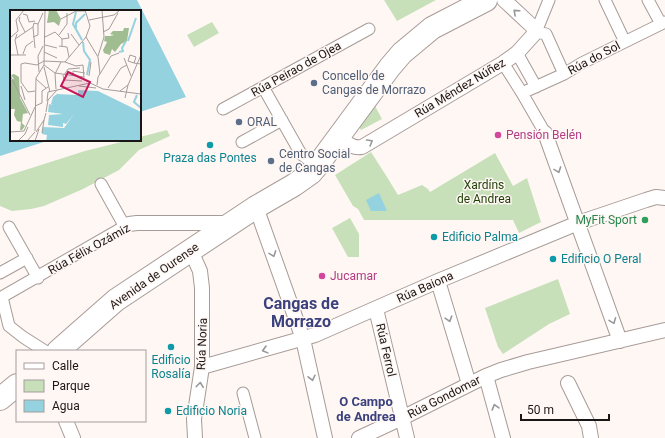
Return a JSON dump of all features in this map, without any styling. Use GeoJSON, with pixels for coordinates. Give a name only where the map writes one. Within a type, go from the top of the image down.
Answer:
{"type":"FeatureCollection","features":[{"type":"Feature","properties":{"kind":"main road"},"geometry":{"type":"LineString","coordinates":[[256,207],[289,188],[314,170],[402,53],[432,28],[486,0]]}},
{"type":"Feature","properties":{"kind":"main road","name":"Avenida de Ourense"},"geometry":{"type":"LineString","coordinates":[[59,350],[116,300],[256,207]]}},
{"type":"Feature","properties":{"kind":"street"},"geometry":{"type":"LineString","coordinates":[[504,0],[541,33],[564,74]]}},
{"type":"Feature","properties":{"kind":"street"},"geometry":{"type":"LineString","coordinates":[[541,33],[549,0]]}},
{"type":"Feature","properties":{"kind":"street"},"geometry":{"type":"LineString","coordinates":[[605,0],[625,42]]}},
{"type":"Feature","properties":{"kind":"street"},"geometry":{"type":"LineString","coordinates":[[648,0],[663,23]]}},
{"type":"Feature","properties":{"kind":"street","name":"Rúa do Sol"},"geometry":{"type":"LineString","coordinates":[[522,93],[564,74],[582,63],[663,23]]}},
{"type":"Feature","properties":{"kind":"street","name":"Rúa Peirao de Ojea"},"geometry":{"type":"LineString","coordinates":[[223,109],[369,29]]}},
{"type":"Feature","properties":{"kind":"street","name":"Rúa Méndez Núñez"},"geometry":{"type":"LineString","coordinates":[[338,137],[351,146],[357,148],[362,147],[503,63],[541,33]]}},
{"type":"Feature","properties":{"kind":"street"},"geometry":{"type":"LineString","coordinates":[[517,53],[536,87]]}},
{"type":"Feature","properties":{"kind":"street"},"geometry":{"type":"LineString","coordinates":[[503,63],[522,93],[544,133],[620,341]]}},
{"type":"Feature","properties":{"kind":"street"},"geometry":{"type":"LineString","coordinates":[[263,87],[302,154],[314,170]]}},
{"type":"Feature","properties":{"kind":"street"},"geometry":{"type":"LineString","coordinates":[[242,142],[282,120]]}},
{"type":"Feature","properties":{"kind":"street"},"geometry":{"type":"LineString","coordinates":[[101,184],[127,226]]}},
{"type":"Feature","properties":{"kind":"street","name":"Rúa Baiona"},"geometry":{"type":"LineString","coordinates":[[202,367],[303,339],[376,309],[438,281],[578,224],[656,197],[665,198]]}},
{"type":"Feature","properties":{"kind":"street"},"geometry":{"type":"LineString","coordinates":[[256,207],[303,339],[325,438]]}},
{"type":"Feature","properties":{"kind":"street","name":"Rúa Félix Ozámiz"},"geometry":{"type":"LineString","coordinates":[[1,298],[127,226],[137,223],[232,223]]}},
{"type":"Feature","properties":{"kind":"street"},"geometry":{"type":"LineString","coordinates":[[9,227],[38,278]]}},
{"type":"Feature","properties":{"kind":"street","name":"Rúa Noria"},"geometry":{"type":"LineString","coordinates":[[191,251],[200,271],[202,288],[202,367],[194,419],[194,438]]}},
{"type":"Feature","properties":{"kind":"street"},"geometry":{"type":"LineString","coordinates":[[0,274],[27,258]]}},
{"type":"Feature","properties":{"kind":"street"},"geometry":{"type":"LineString","coordinates":[[438,281],[470,384]]}},
{"type":"Feature","properties":{"kind":"street"},"geometry":{"type":"LineString","coordinates":[[1,298],[8,326],[43,350]]}},
{"type":"Feature","properties":{"kind":"street","name":"Rúa Ferrol"},"geometry":{"type":"LineString","coordinates":[[376,309],[407,438]]}},
{"type":"Feature","properties":{"kind":"street","name":"Rúa Gondomar"},"geometry":{"type":"LineString","coordinates":[[359,438],[486,376],[528,362],[665,330]]}},
{"type":"Feature","properties":{"kind":"street"},"geometry":{"type":"LineString","coordinates":[[486,376],[503,438]]}},
{"type":"Feature","properties":{"kind":"street"},"geometry":{"type":"LineString","coordinates":[[568,383],[589,426],[591,438]]}},
{"type":"Feature","properties":{"kind":"street"},"geometry":{"type":"LineString","coordinates":[[243,393],[255,438]]}},
{"type":"Feature","properties":{"kind":"street"},"geometry":{"type":"LineString","coordinates":[[66,422],[73,438]]}},
{"type":"Feature","properties":{"kind":"green space"},"geometry":{"type":"Polygon","coordinates":[[[384,0],[436,0],[397,21],[384,0]]]}},
{"type":"Feature","properties":{"kind":"green space"},"geometry":{"type":"Polygon","coordinates":[[[212,22],[219,33],[194,47],[187,35],[212,22]]]}},
{"type":"Feature","properties":{"kind":"green space"},"geometry":{"type":"Polygon","coordinates":[[[374,104],[382,119],[361,130],[358,125],[374,104]]]}},
{"type":"Feature","properties":{"kind":"green space"},"geometry":{"type":"Polygon","coordinates":[[[167,130],[170,136],[139,150],[119,170],[83,189],[44,206],[12,211],[0,206],[0,178],[85,151],[125,141],[141,141],[141,137],[167,130]]]}},
{"type":"Feature","properties":{"kind":"green space","name":"Xardíns de Andrea"},"geometry":{"type":"Polygon","coordinates":[[[371,152],[398,195],[422,185],[430,192],[495,153],[513,186],[527,178],[541,222],[519,233],[513,220],[364,220],[358,209],[353,206],[335,175],[371,152]]]}},
{"type":"Feature","properties":{"kind":"green space"},"geometry":{"type":"Polygon","coordinates":[[[350,218],[359,234],[359,257],[348,257],[332,228],[350,218]]]}},
{"type":"Feature","properties":{"kind":"green space"},"geometry":{"type":"Polygon","coordinates":[[[558,279],[570,314],[549,324],[503,354],[498,347],[485,308],[558,279]]]}},
{"type":"Feature","properties":{"kind":"water"},"geometry":{"type":"Polygon","coordinates":[[[0,0],[137,0],[186,97],[141,112],[141,10],[10,10],[10,141],[47,141],[0,156],[0,0]]]}},
{"type":"Feature","properties":{"kind":"water"},"geometry":{"type":"Polygon","coordinates":[[[379,193],[387,211],[371,211],[366,200],[379,193]]]}},
{"type":"Feature","properties":{"kind":"place","name":"Concello de Cangas de Morrazo"},"geometry":{"type":"Point","coordinates":[314,83]}},
{"type":"Feature","properties":{"kind":"place","name":"ORAL"},"geometry":{"type":"Point","coordinates":[239,122]}},
{"type":"Feature","properties":{"kind":"place","name":"Pensión Belén"},"geometry":{"type":"Point","coordinates":[498,135]}},
{"type":"Feature","properties":{"kind":"place","name":"Praza das Pontes"},"geometry":{"type":"Point","coordinates":[210,145]}},
{"type":"Feature","properties":{"kind":"place","name":"Centro Social de Cangas"},"geometry":{"type":"Point","coordinates":[271,161]}},
{"type":"Feature","properties":{"kind":"place","name":"MyFit Sport"},"geometry":{"type":"Point","coordinates":[645,220]}},
{"type":"Feature","properties":{"kind":"place","name":"Edificio Palma"},"geometry":{"type":"Point","coordinates":[434,237]}},
{"type":"Feature","properties":{"kind":"place","name":"Edificio O Peral"},"geometry":{"type":"Point","coordinates":[553,259]}},
{"type":"Feature","properties":{"kind":"place","name":"Jucamar"},"geometry":{"type":"Point","coordinates":[322,276]}},
{"type":"Feature","properties":{"kind":"place","name":"Edificio Rosalía"},"geometry":{"type":"Point","coordinates":[171,347]}},
{"type":"Feature","properties":{"kind":"place","name":"Edificio Noria"},"geometry":{"type":"Point","coordinates":[168,411]}},
{"type":"Feature","properties":{"kind":"district","name":"Cangas de Morrazo"},"geometry":{"type":"Point","coordinates":[301,312]}},
{"type":"Feature","properties":{"kind":"district","name":"O Campo de Andrea"},"geometry":{"type":"Point","coordinates":[366,408]}}]}
